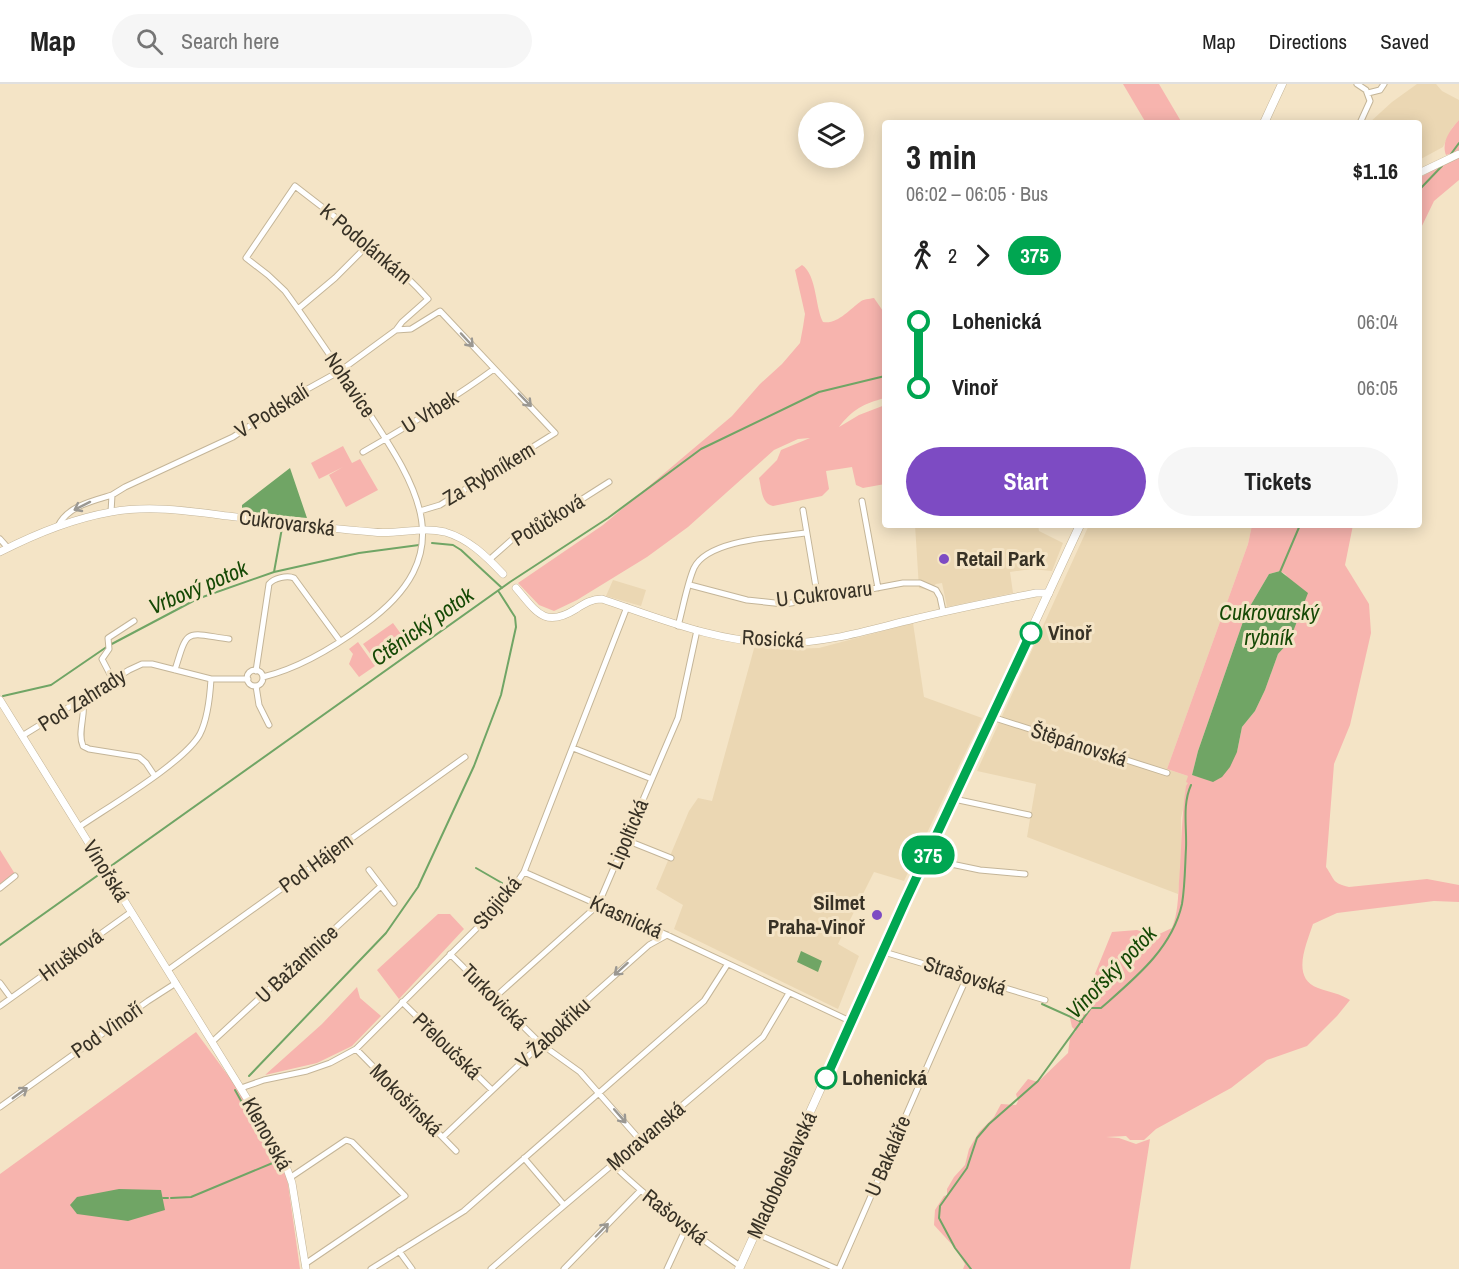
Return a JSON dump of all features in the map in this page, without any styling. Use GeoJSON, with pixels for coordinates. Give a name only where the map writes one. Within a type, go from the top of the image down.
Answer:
{"type":"FeatureCollection","features":[{"type":"Feature","properties":{"kind":"main road"},"geometry":{"type":"LineString","coordinates":[[1265,120],[1282,84]]}},
{"type":"Feature","properties":{"kind":"main road","name":"Mladoboleslavská"},"geometry":{"type":"LineString","coordinates":[[739,1268],[1079,528]]}},
{"type":"Feature","properties":{"kind":"street"},"geometry":{"type":"LineString","coordinates":[[1357,84],[1368,93],[1369,107],[1362,120]]}},
{"type":"Feature","properties":{"kind":"street"},"geometry":{"type":"LineString","coordinates":[[1368,93],[1380,90],[1384,84]]}},
{"type":"Feature","properties":{"kind":"street"},"geometry":{"type":"LineString","coordinates":[[1422,172],[1459,154]]}},
{"type":"Feature","properties":{"kind":"street","name":"K Podolánkám"},"geometry":{"type":"LineString","coordinates":[[246,258],[295,186],[370,243],[428,299],[396,330]]}},
{"type":"Feature","properties":{"kind":"street"},"geometry":{"type":"LineString","coordinates":[[298,309],[334,279],[370,243]]}},
{"type":"Feature","properties":{"kind":"street","name":"Nohavice"},"geometry":{"type":"LineString","coordinates":[[246,258],[285,291],[386,438],[411,482],[423,530]]}},
{"type":"Feature","properties":{"kind":"street","name":"V Podskalí"},"geometry":{"type":"LineString","coordinates":[[58,526],[62,519],[80,505],[112,495],[233,437],[293,397],[340,370],[396,330],[411,329],[440,311],[494,369]]}},
{"type":"Feature","properties":{"kind":"street","name":"Za Rybníkem"},"geometry":{"type":"LineString","coordinates":[[420,511],[440,505],[555,433],[494,369]]}},
{"type":"Feature","properties":{"kind":"street","name":"U Vrbek"},"geometry":{"type":"LineString","coordinates":[[363,452],[458,395],[494,369]]}},
{"type":"Feature","properties":{"kind":"street","name":"Potůčková"},"geometry":{"type":"LineString","coordinates":[[489,560],[516,536],[565,510],[609,482]]}},
{"type":"Feature","properties":{"kind":"street"},"geometry":{"type":"LineString","coordinates":[[111,512],[112,495]]}},
{"type":"Feature","properties":{"kind":"street"},"geometry":{"type":"LineString","coordinates":[[862,501],[878,588]]}},
{"type":"Feature","properties":{"kind":"street","name":"Cukrovarská"},"geometry":{"type":"LineString","coordinates":[[0,552],[58,526],[111,512],[141,508],[367,532],[442,531],[457,536],[476,548],[503,574]]}},
{"type":"Feature","properties":{"kind":"street"},"geometry":{"type":"LineString","coordinates":[[803,510],[818,599]]}},
{"type":"Feature","properties":{"kind":"street"},"geometry":{"type":"LineString","coordinates":[[263,677],[294,667],[340,641],[378,615],[408,583],[419,561],[423,530]]}},
{"type":"Feature","properties":{"kind":"street"},"geometry":{"type":"LineString","coordinates":[[678,626],[694,567],[700,561],[726,545],[806,533]]}},
{"type":"Feature","properties":{"kind":"street"},"geometry":{"type":"LineString","coordinates":[[0,539],[8,548]]}},
{"type":"Feature","properties":{"kind":"street"},"geometry":{"type":"LineString","coordinates":[[256,671],[271,581],[287,576],[294,578],[340,641]]}},
{"type":"Feature","properties":{"kind":"street","name":"U Cukrovaru"},"geometry":{"type":"LineString","coordinates":[[690,585],[747,600],[784,604],[903,583],[920,583],[936,590],[944,611]]}},
{"type":"Feature","properties":{"kind":"street","name":"Rosická"},"geometry":{"type":"LineString","coordinates":[[516,588],[536,612],[550,619],[561,617],[597,599],[602,599],[678,626],[754,641],[783,644],[845,636],[944,611],[1036,592],[1049,593]]}},
{"type":"Feature","properties":{"kind":"street","name":"Stojická"},"geometry":{"type":"LineString","coordinates":[[241,1088],[264,1080],[308,1071],[330,1063],[356,1049],[505,900],[524,872],[627,607]]}},
{"type":"Feature","properties":{"kind":"street"},"geometry":{"type":"LineString","coordinates":[[113,680],[102,659],[109,645],[108,639],[135,621]]}},
{"type":"Feature","properties":{"kind":"street","name":"Lipoltická"},"geometry":{"type":"LineString","coordinates":[[494,998],[598,905],[678,718],[697,630]]}},
{"type":"Feature","properties":{"kind":"street"},"geometry":{"type":"LineString","coordinates":[[175,670],[184,641],[190,636],[229,639]]}},
{"type":"Feature","properties":{"kind":"street","name":"Pod Zahrady"},"geometry":{"type":"LineString","coordinates":[[22,736],[142,664],[152,664],[211,679],[248,679]]}},
{"type":"Feature","properties":{"kind":"street"},"geometry":{"type":"LineString","coordinates":[[256,671],[263,677]]}},
{"type":"Feature","properties":{"kind":"street"},"geometry":{"type":"LineString","coordinates":[[256,671],[250,673],[248,679],[251,685],[256,686]]}},
{"type":"Feature","properties":{"kind":"street"},"geometry":{"type":"LineString","coordinates":[[256,686],[261,683],[263,677]]}},
{"type":"Feature","properties":{"kind":"street"},"geometry":{"type":"LineString","coordinates":[[79,827],[154,775],[191,746],[205,720],[211,679]]}},
{"type":"Feature","properties":{"kind":"street"},"geometry":{"type":"LineString","coordinates":[[256,686],[260,705],[270,725]]}},
{"type":"Feature","properties":{"kind":"street"},"geometry":{"type":"LineString","coordinates":[[83,699],[85,710],[80,738],[83,746],[139,757],[154,775]]}},
{"type":"Feature","properties":{"kind":"street","name":"Vinořská"},"geometry":{"type":"LineString","coordinates":[[0,700],[212,1042]]}},
{"type":"Feature","properties":{"kind":"street","name":"Štěpánovská"},"geometry":{"type":"LineString","coordinates":[[992,717],[1167,773]]}},
{"type":"Feature","properties":{"kind":"street"},"geometry":{"type":"LineString","coordinates":[[573,748],[652,778]]}},
{"type":"Feature","properties":{"kind":"street","name":"Pod Hájem"},"geometry":{"type":"LineString","coordinates":[[168,970],[465,757]]}},
{"type":"Feature","properties":{"kind":"street"},"geometry":{"type":"LineString","coordinates":[[954,800],[1029,815]]}},
{"type":"Feature","properties":{"kind":"street"},"geometry":{"type":"LineString","coordinates":[[626,840],[671,858]]}},
{"type":"Feature","properties":{"kind":"street"},"geometry":{"type":"LineString","coordinates":[[927,860],[980,870],[1025,874]]}},
{"type":"Feature","properties":{"kind":"street"},"geometry":{"type":"LineString","coordinates":[[369,870],[394,903]]}},
{"type":"Feature","properties":{"kind":"street","name":"Krasnická"},"geometry":{"type":"LineString","coordinates":[[524,872],[667,935],[727,965]]}},
{"type":"Feature","properties":{"kind":"street"},"geometry":{"type":"LineString","coordinates":[[0,888],[15,876]]}},
{"type":"Feature","properties":{"kind":"street","name":"U Bažantnice"},"geometry":{"type":"LineString","coordinates":[[212,1042],[381,886]]}},
{"type":"Feature","properties":{"kind":"street","name":"Hrušková"},"geometry":{"type":"LineString","coordinates":[[0,1006],[131,912]]}},
{"type":"Feature","properties":{"kind":"street","name":"V Žabokřiku"},"geometry":{"type":"LineString","coordinates":[[443,1137],[550,1033],[648,945],[667,935]]}},
{"type":"Feature","properties":{"kind":"street","name":"Strašovská"},"geometry":{"type":"LineString","coordinates":[[884,952],[1045,1000]]}},
{"type":"Feature","properties":{"kind":"street","name":"Turkovická"},"geometry":{"type":"LineString","coordinates":[[450,954],[541,1044],[580,1072],[640,1140]]}},
{"type":"Feature","properties":{"kind":"street"},"geometry":{"type":"LineString","coordinates":[[371,1269],[464,1210],[704,1001],[727,965],[852,1022]]}},
{"type":"Feature","properties":{"kind":"street","name":"U Bakaláře"},"geometry":{"type":"LineString","coordinates":[[838,1269],[901,1128],[918,1083],[967,977]]}},
{"type":"Feature","properties":{"kind":"street"},"geometry":{"type":"LineString","coordinates":[[0,983],[11,998]]}},
{"type":"Feature","properties":{"kind":"street","name":"Pod Vinoří"},"geometry":{"type":"LineString","coordinates":[[0,1107],[176,983]]}},
{"type":"Feature","properties":{"kind":"street","name":"Moravanská"},"geometry":{"type":"LineString","coordinates":[[491,1269],[640,1140],[763,1038],[789,993]]}},
{"type":"Feature","properties":{"kind":"street","name":"Přeloučská"},"geometry":{"type":"LineString","coordinates":[[402,1002],[492,1090]]}},
{"type":"Feature","properties":{"kind":"street","name":"Klenovská"},"geometry":{"type":"LineString","coordinates":[[212,1042],[282,1155],[291,1177],[306,1266]]}},
{"type":"Feature","properties":{"kind":"street","name":"Mokošínská"},"geometry":{"type":"LineString","coordinates":[[356,1049],[456,1151]]}},
{"type":"Feature","properties":{"kind":"street"},"geometry":{"type":"LineString","coordinates":[[291,1177],[346,1140],[352,1142],[405,1196],[306,1266]]}},
{"type":"Feature","properties":{"kind":"street"},"geometry":{"type":"LineString","coordinates":[[524,1158],[564,1205]]}},
{"type":"Feature","properties":{"kind":"street","name":"Rašovská"},"geometry":{"type":"LineString","coordinates":[[613,1165],[640,1191],[739,1268]]}},
{"type":"Feature","properties":{"kind":"street"},"geometry":{"type":"LineString","coordinates":[[564,1269],[640,1191]]}},
{"type":"Feature","properties":{"kind":"street"},"geometry":{"type":"LineString","coordinates":[[666,1269],[686,1228]]}},
{"type":"Feature","properties":{"kind":"street"},"geometry":{"type":"LineString","coordinates":[[755,1233],[838,1269]]}},
{"type":"Feature","properties":{"kind":"street"},"geometry":{"type":"LineString","coordinates":[[399,1251],[412,1269]]}},
{"type":"Feature","properties":{"kind":"shaded area"},"geometry":{"type":"Polygon","coordinates":[[[1123,84],[1159,84],[1180,120],[1144,120],[1123,84]]]}},
{"type":"Feature","properties":{"kind":"shaded area"},"geometry":{"type":"Polygon","coordinates":[[[1417,84],[1436,84],[1442,91],[1459,100],[1459,120],[1452,128],[1443,147],[1422,158],[1422,120],[1372,120],[1417,84]]]}},
{"type":"Feature","properties":{"kind":"shaded area"},"geometry":{"type":"Polygon","coordinates":[[[1459,120],[1459,151],[1446,155],[1446,141],[1459,120]]]}},
{"type":"Feature","properties":{"kind":"shaded area"},"geometry":{"type":"Polygon","coordinates":[[[1459,158],[1459,180],[1434,201],[1422,226],[1422,176],[1459,158]]]}},
{"type":"Feature","properties":{"kind":"shaded area"},"geometry":{"type":"Polygon","coordinates":[[[802,265],[807,270],[813,283],[823,322],[838,319],[866,299],[874,298],[882,310],[882,399],[859,408],[839,427],[859,415],[882,406],[882,485],[863,488],[856,485],[852,467],[826,471],[829,489],[822,496],[773,506],[769,504],[763,495],[759,478],[777,460],[781,450],[810,438],[798,439],[774,450],[688,527],[647,557],[577,600],[554,611],[539,605],[518,583],[603,525],[732,416],[800,343],[805,314],[795,270],[802,265]]]}},
{"type":"Feature","properties":{"kind":"shaded area"},"geometry":{"type":"Polygon","coordinates":[[[343,446],[352,463],[360,459],[378,490],[346,507],[329,475],[343,467],[319,479],[311,463],[343,446]]]}},
{"type":"Feature","properties":{"kind":"shaded area"},"geometry":{"type":"Polygon","coordinates":[[[915,528],[1038,528],[1039,531],[1063,543],[1052,571],[1031,569],[1010,572],[1013,593],[947,607],[942,583],[936,584],[929,590],[919,588],[915,528]]]}},
{"type":"Feature","properties":{"kind":"shaded area"},"geometry":{"type":"Polygon","coordinates":[[[1088,528],[1251,528],[1248,544],[1167,769],[1188,776],[1189,783],[1181,818],[1182,853],[1178,894],[1027,837],[1036,784],[977,771],[1088,528]]]}},
{"type":"Feature","properties":{"kind":"shaded area"},"geometry":{"type":"Polygon","coordinates":[[[1251,528],[1352,528],[1345,565],[1369,604],[1371,633],[1350,725],[1334,764],[1326,867],[1337,882],[1349,887],[1427,879],[1459,885],[1459,902],[1434,901],[1337,913],[1313,924],[1303,959],[1305,976],[1318,988],[1350,1000],[1337,1016],[1307,1046],[1267,1060],[1231,1088],[1156,1129],[1144,1140],[1130,1140],[1126,1136],[1106,1137],[1119,1138],[1136,1144],[1150,1139],[1130,1269],[963,1269],[965,1264],[955,1248],[934,1225],[935,1210],[947,1195],[947,1189],[954,1177],[965,1165],[969,1149],[979,1132],[994,1117],[1001,1104],[1016,1105],[1018,1101],[1016,1094],[1028,1079],[1038,1082],[1068,1053],[1070,1038],[1076,1031],[1072,1027],[1068,1009],[1079,998],[1089,998],[1090,986],[1112,932],[1137,930],[1155,936],[1172,928],[1177,905],[1183,810],[1188,776],[1167,769],[1248,544],[1251,528]],[[1280,571],[1269,574],[1246,613],[1198,751],[1192,775],[1199,777],[1237,752],[1242,727],[1255,711],[1278,654],[1289,642],[1289,579],[1280,571]]]}},
{"type":"Feature","properties":{"kind":"shaded area"},"geometry":{"type":"Polygon","coordinates":[[[613,580],[646,590],[641,606],[606,596],[613,580]]]}},
{"type":"Feature","properties":{"kind":"shaded area"},"geometry":{"type":"Polygon","coordinates":[[[393,623],[404,638],[374,659],[363,644],[393,623]]]}},
{"type":"Feature","properties":{"kind":"shaded area"},"geometry":{"type":"Polygon","coordinates":[[[913,623],[924,697],[982,718],[904,881],[874,872],[838,944],[859,956],[838,1009],[674,929],[683,905],[656,889],[689,811],[698,798],[712,801],[755,645],[789,649],[819,648],[913,623]]]}},
{"type":"Feature","properties":{"kind":"shaded area"},"geometry":{"type":"Polygon","coordinates":[[[358,642],[375,666],[359,677],[349,664],[353,654],[349,649],[358,642]]]}},
{"type":"Feature","properties":{"kind":"shaded area"},"geometry":{"type":"Polygon","coordinates":[[[0,850],[15,874],[0,886],[0,850]]]}},
{"type":"Feature","properties":{"kind":"shaded area"},"geometry":{"type":"Polygon","coordinates":[[[438,914],[450,914],[464,929],[399,999],[377,970],[438,914]]]}},
{"type":"Feature","properties":{"kind":"shaded area"},"geometry":{"type":"Polygon","coordinates":[[[357,987],[360,998],[381,1016],[352,1046],[317,1063],[265,1075],[322,1024],[357,987]]]}},
{"type":"Feature","properties":{"kind":"shaded area"},"geometry":{"type":"Polygon","coordinates":[[[196,1032],[241,1093],[287,1177],[300,1269],[0,1269],[0,1174],[196,1032]]]}},
{"type":"Feature","properties":{"kind":"water"},"geometry":{"type":"Polygon","coordinates":[[[290,468],[307,518],[242,512],[242,505],[290,468]]]}},
{"type":"Feature","properties":{"kind":"water","name":"Cukrovarský rybník"},"geometry":{"type":"Polygon","coordinates":[[[1280,571],[1308,593],[1289,642],[1278,654],[1255,711],[1242,727],[1237,752],[1230,767],[1222,777],[1213,782],[1192,775],[1198,751],[1246,613],[1269,574],[1280,571]]]}},
{"type":"Feature","properties":{"kind":"water"},"geometry":{"type":"Polygon","coordinates":[[[801,951],[822,961],[818,972],[797,962],[801,951]]]}},
{"type":"Feature","properties":{"kind":"water"},"geometry":{"type":"Polygon","coordinates":[[[119,1189],[161,1190],[165,1210],[128,1221],[77,1214],[70,1205],[77,1197],[119,1189]]]}},
{"type":"Feature","properties":{"kind":"waterway","name":"Vinořský potok"},"geometry":{"type":"LineString","coordinates":[[1451,154],[1459,143]]}},
{"type":"Feature","properties":{"kind":"waterway","name":"Vinořský potok"},"geometry":{"type":"LineString","coordinates":[[1422,187],[1442,166]]}},
{"type":"Feature","properties":{"kind":"waterway","name":"Ctěnický potok"},"geometry":{"type":"LineString","coordinates":[[0,945],[510,582],[608,518],[701,449],[819,392],[882,377]]}},
{"type":"Feature","properties":{"kind":"waterway"},"geometry":{"type":"LineString","coordinates":[[274,572],[282,528]]}},
{"type":"Feature","properties":{"kind":"waterway","name":"Vinořský potok"},"geometry":{"type":"LineString","coordinates":[[1280,572],[1299,528]]}},
{"type":"Feature","properties":{"kind":"waterway","name":"Vrbový potok"},"geometry":{"type":"LineString","coordinates":[[432,543],[453,545],[461,550],[502,588]]}},
{"type":"Feature","properties":{"kind":"waterway","name":"Vrbový potok"},"geometry":{"type":"LineString","coordinates":[[3,696],[51,685],[108,646],[197,599],[274,572],[359,553],[419,545]]}},
{"type":"Feature","properties":{"kind":"waterway"},"geometry":{"type":"LineString","coordinates":[[249,1076],[386,933],[418,887],[474,766],[501,695],[516,627],[515,617],[499,592]]}},
{"type":"Feature","properties":{"kind":"waterway","name":"Vinořský potok"},"geometry":{"type":"LineString","coordinates":[[971,1269],[955,1248],[939,1218],[940,1206],[967,1168],[977,1138],[989,1124],[1038,1081],[1091,1008],[1101,1008],[1126,986],[1150,962],[1170,935],[1183,897],[1186,808],[1191,785]]}},
{"type":"Feature","properties":{"kind":"waterway"},"geometry":{"type":"LineString","coordinates":[[476,868],[502,883]]}},
{"type":"Feature","properties":{"kind":"waterway"},"geometry":{"type":"LineString","coordinates":[[1042,1004],[1082,1022]]}},
{"type":"Feature","properties":{"kind":"waterway"},"geometry":{"type":"LineString","coordinates":[[171,1198],[191,1197],[275,1162],[235,1090]]}},
{"type":"Feature","properties":{"kind":"waterway"},"geometry":{"type":"LineString","coordinates":[[163,1198],[168,1198]]}},
{"type":"Feature","properties":{"kind":"bus line","name":"375"},"geometry":{"type":"LineString","coordinates":[[826,1078],[905,902],[927,860],[1031,633]]}},
{"type":"Feature","properties":{"kind":"place","name":"Retail Park"},"geometry":{"type":"Point","coordinates":[944,559]}},
{"type":"Feature","properties":{"kind":"place","name":"Vinoř"},"geometry":{"type":"Point","coordinates":[1031,633]}},
{"type":"Feature","properties":{"kind":"place","name":"Silmet Praha-Vinoř"},"geometry":{"type":"Point","coordinates":[877,915]}},
{"type":"Feature","properties":{"kind":"place","name":"Lohenická"},"geometry":{"type":"Point","coordinates":[826,1078]}}]}
